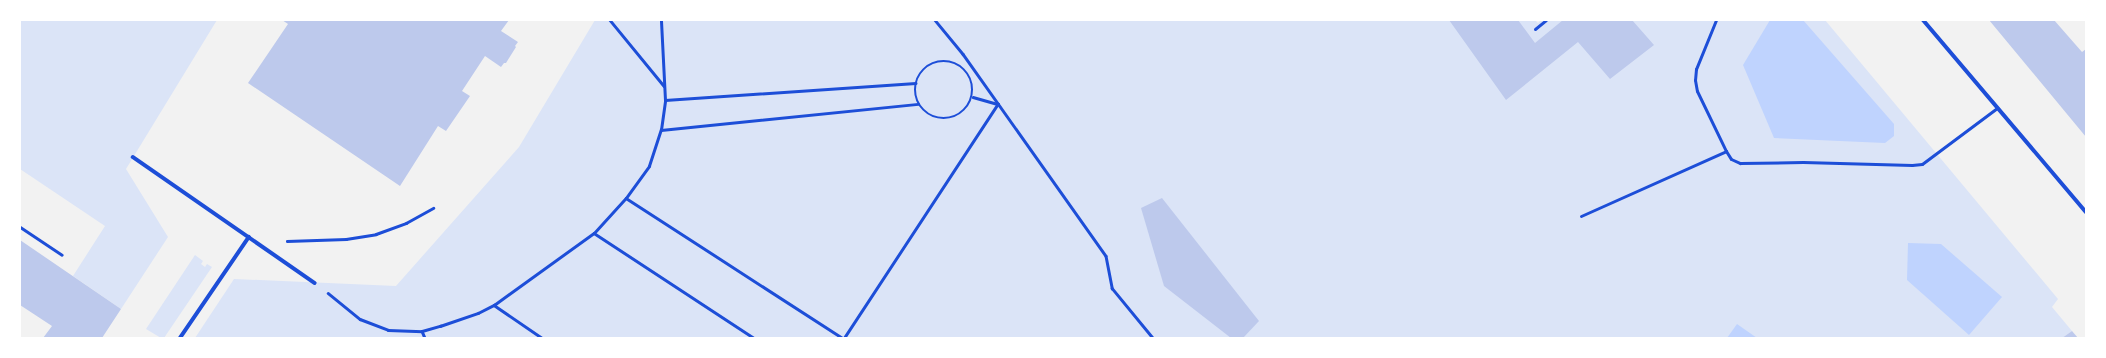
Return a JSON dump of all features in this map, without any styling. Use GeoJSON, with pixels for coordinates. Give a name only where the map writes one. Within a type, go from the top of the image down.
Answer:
{"type":"FeatureCollection","features":[{"type":"Feature","properties":{"kind":"street"},"geometry":{"type":"LineString","coordinates":[[1923,20],[2086,212]]}},
{"type":"Feature","properties":{"kind":"street"},"geometry":{"type":"LineString","coordinates":[[133,157],[316,283]]}},
{"type":"Feature","properties":{"kind":"street"},"geometry":{"type":"LineString","coordinates":[[180,338],[248,237]]}},
{"type":"Feature","properties":{"kind":"lane"},"geometry":{"type":"LineString","coordinates":[[1535,29],[1546,20]]}},
{"type":"Feature","properties":{"kind":"lane"},"geometry":{"type":"LineString","coordinates":[[1716,20],[1696,69],[1695,80],[1697,91],[1726,151],[1731,158],[1740,162],[1917,164],[1931,159],[1997,108]]}},
{"type":"Feature","properties":{"kind":"lane"},"geometry":{"type":"LineString","coordinates":[[1581,216],[1726,151]]}},
{"type":"Feature","properties":{"kind":"lane"},"geometry":{"type":"LineString","coordinates":[[20,227],[62,255]]}},
{"type":"Feature","properties":{"kind":"path"},"geometry":{"type":"LineString","coordinates":[[610,20],[665,87]]}},
{"type":"Feature","properties":{"kind":"path"},"geometry":{"type":"LineString","coordinates":[[316,283],[360,319],[388,330],[422,331],[478,313],[494,305],[594,233],[626,198],[649,166],[661,130],[665,100],[665,87],[661,20]]}},
{"type":"Feature","properties":{"kind":"path"},"geometry":{"type":"LineString","coordinates":[[935,20],[963,54],[1106,256],[1112,288],[1153,338]]}},
{"type":"Feature","properties":{"kind":"path"},"geometry":{"type":"LineString","coordinates":[[941,60],[950,61],[958,64],[971,77],[974,87],[973,97],[965,110],[953,119],[933,118],[924,112],[918,104],[915,94],[915,84],[924,68],[941,60]]}},
{"type":"Feature","properties":{"kind":"path"},"geometry":{"type":"LineString","coordinates":[[665,100],[915,84]]}},
{"type":"Feature","properties":{"kind":"path"},"geometry":{"type":"LineString","coordinates":[[973,97],[998,104]]}},
{"type":"Feature","properties":{"kind":"path"},"geometry":{"type":"LineString","coordinates":[[661,130],[918,104]]}},
{"type":"Feature","properties":{"kind":"path"},"geometry":{"type":"LineString","coordinates":[[626,198],[843,338],[998,104]]}},
{"type":"Feature","properties":{"kind":"path"},"geometry":{"type":"LineString","coordinates":[[282,241],[346,240],[376,234],[406,223],[433,208]]}},
{"type":"Feature","properties":{"kind":"path"},"geometry":{"type":"LineString","coordinates":[[594,233],[754,338]]}},
{"type":"Feature","properties":{"kind":"path"},"geometry":{"type":"LineString","coordinates":[[494,305],[542,338]]}},
{"type":"Feature","properties":{"kind":"path"},"geometry":{"type":"LineString","coordinates":[[422,331],[425,338]]}},
{"type":"Feature","properties":{"kind":"shaded area"},"geometry":{"type":"Polygon","coordinates":[[[20,20],[217,20],[126,169],[168,237],[121,309],[73,276],[105,226],[20,169],[20,20]]]}},
{"type":"Feature","properties":{"kind":"shaded area"},"geometry":{"type":"Polygon","coordinates":[[[595,20],[1535,20],[1538,23],[1541,20],[1825,20],[2058,299],[2052,307],[2072,331],[2062,338],[195,338],[234,279],[396,286],[519,147],[595,20]]]}},
{"type":"Feature","properties":{"kind":"shaded area"},"geometry":{"type":"Polygon","coordinates":[[[195,255],[203,261],[201,264],[205,267],[207,264],[212,267],[164,338],[161,338],[146,329],[195,255]]]}},
{"type":"Feature","properties":{"kind":"water"},"geometry":{"type":"Polygon","coordinates":[[[1770,20],[1803,20],[1894,124],[1894,136],[1885,143],[1774,138],[1743,65],[1770,20]]]}},
{"type":"Feature","properties":{"kind":"water"},"geometry":{"type":"Polygon","coordinates":[[[1908,243],[1941,244],[2002,297],[1969,335],[1907,280],[1908,243]]]}},
{"type":"Feature","properties":{"kind":"water"},"geometry":{"type":"Polygon","coordinates":[[[1737,324],[1757,338],[1727,338],[1737,324]]]}},
{"type":"Feature","properties":{"kind":"building"},"geometry":{"type":"Polygon","coordinates":[[[282,20],[509,20],[501,31],[518,42],[506,63],[504,63],[501,67],[485,56],[462,91],[470,96],[446,131],[438,126],[400,186],[248,83],[288,24],[282,20]]]}},
{"type":"Feature","properties":{"kind":"building"},"geometry":{"type":"Polygon","coordinates":[[[1449,20],[1518,20],[1535,43],[1563,20],[1632,20],[1654,45],[1610,79],[1578,42],[1506,100],[1449,20]]]}},
{"type":"Feature","properties":{"kind":"building"},"geometry":{"type":"Polygon","coordinates":[[[1989,20],[2054,20],[2082,52],[2086,49],[2086,137],[1989,20]]]}},
{"type":"Feature","properties":{"kind":"building"},"geometry":{"type":"Polygon","coordinates":[[[1162,198],[1259,321],[1243,338],[1231,338],[1164,286],[1141,208],[1162,198]]]}},
{"type":"Feature","properties":{"kind":"building"},"geometry":{"type":"Polygon","coordinates":[[[20,240],[121,309],[102,338],[43,338],[52,326],[20,305],[20,240]]]}},
{"type":"Feature","properties":{"kind":"building"},"geometry":{"type":"Polygon","coordinates":[[[2072,331],[2078,338],[2062,338],[2072,331]]]}}]}
